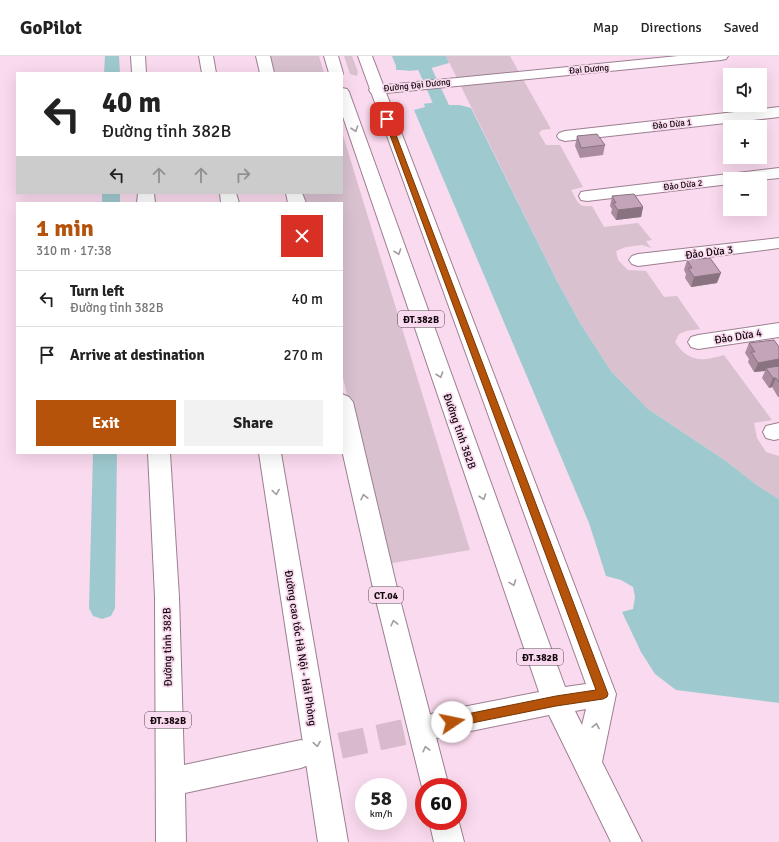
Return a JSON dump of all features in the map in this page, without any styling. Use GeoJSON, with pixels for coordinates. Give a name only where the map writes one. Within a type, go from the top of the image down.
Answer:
{"type":"FeatureCollection","features":[{"type":"Feature","properties":{"kind":"main road"},"geometry":{"type":"LineString","coordinates":[[138,56],[139,72]]}},
{"type":"Feature","properties":{"kind":"main road"},"geometry":{"type":"LineString","coordinates":[[206,56],[209,72]]}},
{"type":"Feature","properties":{"kind":"main road"},"geometry":{"type":"LineString","coordinates":[[263,56],[267,72]]}},
{"type":"Feature","properties":{"kind":"main road"},"geometry":{"type":"LineString","coordinates":[[331,56],[336,72]]}},
{"type":"Feature","properties":{"kind":"main road","name":"Đường tỉnh 382B"},"geometry":{"type":"LineString","coordinates":[[365,56],[356,92],[556,701],[627,842]]}},
{"type":"Feature","properties":{"kind":"main road","name":"Đại Dương"},"geometry":{"type":"LineString","coordinates":[[458,81],[721,56]]}},
{"type":"Feature","properties":{"kind":"main road","name":"Đường Đại Dương"},"geometry":{"type":"LineString","coordinates":[[356,92],[458,81]]}},
{"type":"Feature","properties":{"kind":"main road","name":"Đường tỉnh 382B"},"geometry":{"type":"LineString","coordinates":[[356,92],[603,694]]}},
{"type":"Feature","properties":{"kind":"main road","name":"Đảo Dừa 1"},"geometry":{"type":"LineString","coordinates":[[565,136],[779,112]]}},
{"type":"Feature","properties":{"kind":"main road","name":"Đảo Dừa 2"},"geometry":{"type":"LineString","coordinates":[[588,196],[779,173]]}},
{"type":"Feature","properties":{"kind":"main road","name":"Đảo Dừa 3"},"geometry":{"type":"LineString","coordinates":[[638,260],[779,243]]}},
{"type":"Feature","properties":{"kind":"main road","name":"Đảo Dừa 4"},"geometry":{"type":"LineString","coordinates":[[698,342],[779,330]]}},
{"type":"Feature","properties":{"kind":"main road","name":"CT.04"},"geometry":{"type":"LineString","coordinates":[[343,406],[385,588],[433,778]]}},
{"type":"Feature","properties":{"kind":"main road","name":"Đường tỉnh 382B"},"geometry":{"type":"LineString","coordinates":[[159,454],[167,597],[171,842]]}},
{"type":"Feature","properties":{"kind":"main road","name":"Đường cao tốc Hà Nội - Hải Phòng"},"geometry":{"type":"LineString","coordinates":[[270,454],[333,842]]}},
{"type":"Feature","properties":{"kind":"main road"},"geometry":{"type":"LineString","coordinates":[[437,725],[556,701],[603,694],[587,764]]}},
{"type":"Feature","properties":{"kind":"main road"},"geometry":{"type":"LineString","coordinates":[[169,782],[300,754]]}},
{"type":"Feature","properties":{"kind":"main road"},"geometry":{"type":"LineString","coordinates":[[446,830],[449,842]]}},
{"type":"Feature","properties":{"kind":"shaded area"},"geometry":{"type":"Polygon","coordinates":[[[266,56],[319,56],[324,72],[270,72],[266,56]]]}},
{"type":"Feature","properties":{"kind":"shaded area"},"geometry":{"type":"Polygon","coordinates":[[[344,56],[352,56],[358,72],[357,76],[350,74],[344,56]]]}},
{"type":"Feature","properties":{"kind":"shaded area"},"geometry":{"type":"Polygon","coordinates":[[[392,56],[446,56],[449,63],[428,69],[438,105],[460,105],[471,108],[557,281],[580,323],[611,371],[648,409],[726,461],[758,486],[779,499],[779,703],[676,690],[655,674],[641,652],[622,612],[633,609],[635,597],[633,587],[621,580],[606,576],[589,523],[414,110],[425,107],[412,71],[396,70],[392,56]]]}},
{"type":"Feature","properties":{"kind":"shaded area"},"geometry":{"type":"Polygon","coordinates":[[[446,56],[510,56],[551,129],[542,130],[539,133],[546,145],[560,145],[583,187],[571,190],[578,203],[583,206],[592,206],[604,227],[638,223],[652,240],[646,241],[651,248],[642,245],[626,247],[616,251],[618,260],[628,270],[646,271],[664,297],[677,296],[700,329],[686,331],[679,334],[675,342],[680,349],[690,357],[696,359],[709,359],[724,355],[772,420],[754,423],[757,438],[766,452],[779,456],[779,499],[758,486],[726,461],[648,409],[611,371],[580,323],[557,281],[446,56]]]}},
{"type":"Feature","properties":{"kind":"shaded area"},"geometry":{"type":"Polygon","coordinates":[[[343,135],[470,550],[387,564],[343,378],[343,202],[301,202],[299,194],[343,194],[343,135]]]}},
{"type":"Feature","properties":{"kind":"pier"},"geometry":{"type":"Polygon","coordinates":[[[445,67],[430,71],[439,102],[422,104],[411,73],[397,72],[396,70],[409,71],[445,67]]]}},
{"type":"Feature","properties":{"kind":"building"},"geometry":{"type":"Polygon","coordinates":[[[597,134],[605,145],[581,148],[577,136],[597,134]]]}},
{"type":"Feature","properties":{"kind":"building"},"geometry":{"type":"Polygon","coordinates":[[[634,194],[643,207],[618,210],[613,203],[616,203],[612,196],[634,194]]]}},
{"type":"Feature","properties":{"kind":"building"},"geometry":{"type":"Polygon","coordinates":[[[710,258],[721,273],[694,277],[688,268],[692,268],[687,260],[710,258]]]}},
{"type":"Feature","properties":{"kind":"building"},"geometry":{"type":"Polygon","coordinates":[[[774,340],[779,347],[779,359],[758,363],[751,352],[755,352],[749,343],[774,340]]]}},
{"type":"Feature","properties":{"kind":"building"},"geometry":{"type":"Polygon","coordinates":[[[779,366],[779,382],[776,378],[773,378],[766,368],[779,366]]]}},
{"type":"Feature","properties":{"kind":"waterway"},"geometry":{"type":"LineString","coordinates":[[112,56],[112,72]]}},
{"type":"Feature","properties":{"kind":"waterway"},"geometry":{"type":"LineString","coordinates":[[419,56],[454,133]]}},
{"type":"Feature","properties":{"kind":"waterway"},"geometry":{"type":"LineString","coordinates":[[111,194],[111,202]]}},
{"type":"Feature","properties":{"kind":"waterway"},"geometry":{"type":"LineString","coordinates":[[102,608],[105,454]]}},
{"type":"Feature","properties":{"kind":"tunnel"},"geometry":{"type":"LineString","coordinates":[[302,754],[437,725]]}},
{"type":"Feature","properties":{"kind":"route"},"geometry":{"type":"LineString","coordinates":[[387,119],[603,694],[556,701],[452,722]]}}]}
